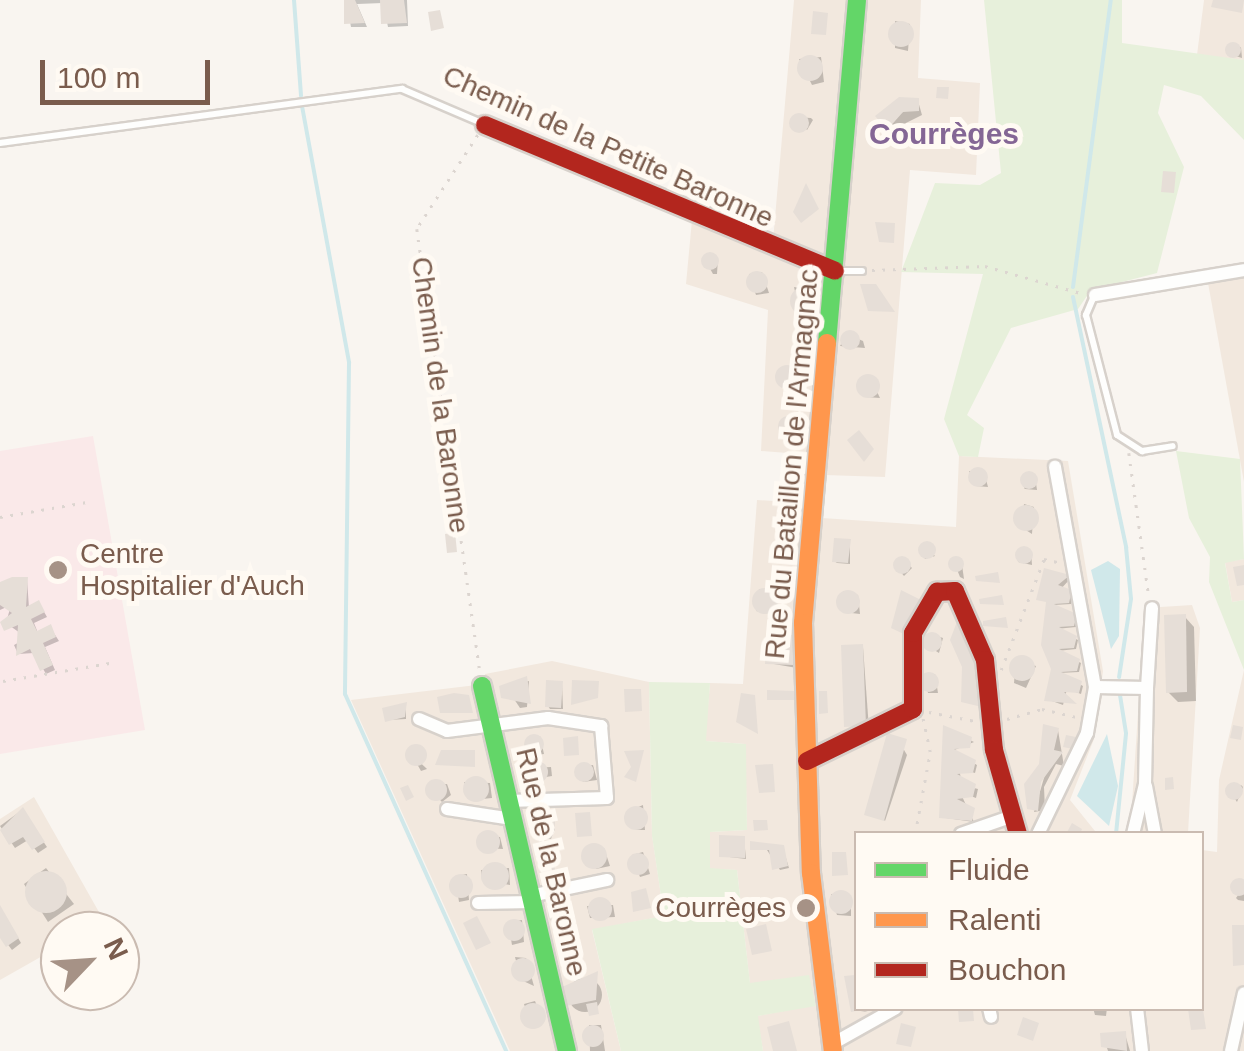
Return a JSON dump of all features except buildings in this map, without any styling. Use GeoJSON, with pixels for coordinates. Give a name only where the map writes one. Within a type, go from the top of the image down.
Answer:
{"type":"FeatureCollection","features":[{"type":"Feature","properties":{"kind":"street","name":"Rue du Bataillon de l'Armagnac"},"geometry":{"type":"LineString","coordinates":[[833,1048],[807,762],[802,623],[857,0]]}},
{"type":"Feature","properties":{"kind":"street","name":"Chemin de la Petite Baronne"},"geometry":{"type":"LineString","coordinates":[[485,125],[835,271]]}},
{"type":"Feature","properties":{"kind":"street"},"geometry":{"type":"LineString","coordinates":[[1096,295],[1244,270]]}},
{"type":"Feature","properties":{"kind":"street"},"geometry":{"type":"LineString","coordinates":[[1039,831],[1090,720],[1095,686],[1055,468]]}},
{"type":"Feature","properties":{"kind":"street"},"geometry":{"type":"LineString","coordinates":[[807,762],[917,710],[914,632],[937,592],[962,595],[989,681],[990,724],[1016,825],[979,831]]}},
{"type":"Feature","properties":{"kind":"street"},"geometry":{"type":"LineString","coordinates":[[1134,831],[1145,784],[1152,608]]}},
{"type":"Feature","properties":{"kind":"street","name":"Rue de la Baronne"},"geometry":{"type":"LineString","coordinates":[[482,686],[567,1051]]}},
{"type":"Feature","properties":{"kind":"street"},"geometry":{"type":"LineString","coordinates":[[1095,686],[1148,688]]}},
{"type":"Feature","properties":{"kind":"street"},"geometry":{"type":"LineString","coordinates":[[419,720],[447,730],[491,729],[548,718],[601,726],[607,798],[510,810],[447,810]]}},
{"type":"Feature","properties":{"kind":"street"},"geometry":{"type":"LineString","coordinates":[[1145,784],[1154,831]]}},
{"type":"Feature","properties":{"kind":"street"},"geometry":{"type":"LineString","coordinates":[[478,903],[531,899],[608,880]]}},
{"type":"Feature","properties":{"kind":"street"},"geometry":{"type":"LineString","coordinates":[[1231,1051],[1244,992]]}},
{"type":"Feature","properties":{"kind":"street"},"geometry":{"type":"LineString","coordinates":[[833,1048],[891,1011]]}},
{"type":"Feature","properties":{"kind":"street"},"geometry":{"type":"LineString","coordinates":[[1138,1011],[1142,1051]]}},
{"type":"Feature","properties":{"kind":"lane","name":"Chemin de la Petite Baronne"},"geometry":{"type":"LineString","coordinates":[[0,142],[402,89],[485,125]]}},
{"type":"Feature","properties":{"kind":"lane"},"geometry":{"type":"LineString","coordinates":[[835,271],[862,271]]}},
{"type":"Feature","properties":{"kind":"lane"},"geometry":{"type":"LineString","coordinates":[[1096,295],[1086,315],[1106,406],[1129,447],[1173,446]]}},
{"type":"Feature","properties":{"kind":"path","name":"Chemin de la Baronne"},"geometry":{"type":"LineString","coordinates":[[482,686],[417,229],[485,125]]}},
{"type":"Feature","properties":{"kind":"path"},"geometry":{"type":"LineString","coordinates":[[862,271],[986,266],[1096,295]]}},
{"type":"Feature","properties":{"kind":"path"},"geometry":{"type":"LineString","coordinates":[[1129,447],[1152,608]]}},
{"type":"Feature","properties":{"kind":"path"},"geometry":{"type":"LineString","coordinates":[[0,517],[87,502]]}},
{"type":"Feature","properties":{"kind":"path"},"geometry":{"type":"LineString","coordinates":[[989,681],[1044,559],[1076,566]]}},
{"type":"Feature","properties":{"kind":"path"},"geometry":{"type":"LineString","coordinates":[[3,681],[115,662]]}},
{"type":"Feature","properties":{"kind":"path"},"geometry":{"type":"LineString","coordinates":[[916,831],[930,752],[917,710],[990,724],[1042,709],[1090,720]]}},
{"type":"Feature","properties":{"kind":"shaded area"},"geometry":{"type":"Polygon","coordinates":[[[794,0],[921,0],[918,78],[980,83],[976,175],[910,170],[885,477],[825,475],[826,456],[761,451],[768,310],[686,284],[692,220],[772,252],[794,0]]]}},
{"type":"Feature","properties":{"kind":"shaded area"},"geometry":{"type":"Polygon","coordinates":[[[1204,0],[1244,0],[1244,60],[1197,55],[1204,0]]]}},
{"type":"Feature","properties":{"kind":"shaded area"},"geometry":{"type":"Polygon","coordinates":[[[1244,277],[1244,482],[1208,283],[1244,277]]]}},
{"type":"Feature","properties":{"kind":"shaded area","name":"Centre Hospitalier d'Auch"},"geometry":{"type":"Polygon","coordinates":[[[93,436],[145,730],[0,754],[0,451],[93,436]]]}},
{"type":"Feature","properties":{"kind":"shaded area"},"geometry":{"type":"Polygon","coordinates":[[[959,456],[1068,461],[1103,671],[1094,739],[1070,800],[1095,831],[854,831],[854,1011],[1204,1011],[1204,850],[1217,852],[1219,780],[1244,670],[1244,1051],[763,1051],[757,1016],[815,1005],[750,984],[737,870],[710,869],[710,832],[747,830],[745,744],[705,741],[710,683],[743,684],[757,500],[806,503],[807,517],[956,527],[959,456]]]}},
{"type":"Feature","properties":{"kind":"shaded area"},"geometry":{"type":"Polygon","coordinates":[[[1244,559],[1244,600],[1232,602],[1225,562],[1244,559]]]}},
{"type":"Feature","properties":{"kind":"shaded area"},"geometry":{"type":"Polygon","coordinates":[[[1192,605],[1200,628],[1188,831],[1130,831],[1145,608],[1192,605]]]}},
{"type":"Feature","properties":{"kind":"shaded area"},"geometry":{"type":"Polygon","coordinates":[[[552,661],[649,682],[652,835],[664,916],[592,930],[621,1051],[510,1051],[351,700],[485,684],[485,674],[552,661]]]}},
{"type":"Feature","properties":{"kind":"shaded area"},"geometry":{"type":"Polygon","coordinates":[[[34,797],[98,911],[40,911],[40,957],[0,980],[0,819],[34,797]]]}},
{"type":"Feature","properties":{"kind":"green space"},"geometry":{"type":"Polygon","coordinates":[[[984,0],[1122,0],[1122,43],[1244,60],[1244,140],[1201,96],[1164,85],[1158,113],[1184,167],[1157,273],[1091,290],[1078,309],[1011,328],[967,415],[984,428],[978,457],[959,456],[944,419],[983,274],[901,272],[935,183],[980,185],[1001,173],[984,0]]]}},
{"type":"Feature","properties":{"kind":"green space"},"geometry":{"type":"Polygon","coordinates":[[[1176,451],[1240,459],[1244,559],[1225,563],[1232,602],[1244,600],[1244,670],[1209,582],[1210,557],[1189,518],[1176,451]]]}},
{"type":"Feature","properties":{"kind":"green space"},"geometry":{"type":"Polygon","coordinates":[[[649,682],[710,683],[706,741],[746,744],[747,830],[710,832],[710,868],[737,870],[750,983],[809,975],[816,1006],[758,1016],[763,1051],[621,1051],[592,929],[664,916],[652,836],[649,682]]]}},
{"type":"Feature","properties":{"kind":"water"},"geometry":{"type":"Polygon","coordinates":[[[1108,561],[1120,569],[1119,636],[1111,649],[1091,570],[1108,561]]]}},
{"type":"Feature","properties":{"kind":"water"},"geometry":{"type":"Polygon","coordinates":[[[1107,734],[1118,786],[1109,826],[1077,796],[1107,734]]]}},
{"type":"Feature","properties":{"kind":"waterway"},"geometry":{"type":"LineString","coordinates":[[294,0],[301,96]]}},
{"type":"Feature","properties":{"kind":"waterway"},"geometry":{"type":"LineString","coordinates":[[1073,287],[1111,0]]}},
{"type":"Feature","properties":{"kind":"waterway"},"geometry":{"type":"LineString","coordinates":[[302,106],[349,363],[345,694],[506,1051]]}},
{"type":"Feature","properties":{"kind":"waterway"},"geometry":{"type":"LineString","coordinates":[[1073,297],[1126,547],[1131,599],[1119,677]]}},
{"type":"Feature","properties":{"kind":"waterway"},"geometry":{"type":"LineString","coordinates":[[1116,831],[1126,733],[1119,689]]}},
{"type":"Feature","properties":{"kind":"traffic: fast"},"geometry":{"type":"LineString","coordinates":[[827,343],[857,0]]}},
{"type":"Feature","properties":{"kind":"traffic: fast"},"geometry":{"type":"LineString","coordinates":[[482,686],[567,1051]]}},
{"type":"Feature","properties":{"kind":"traffic: slow"},"geometry":{"type":"LineString","coordinates":[[827,343],[803,623],[811,873],[833,1051]]}},
{"type":"Feature","properties":{"kind":"traffic: jam"},"geometry":{"type":"LineString","coordinates":[[485,125],[835,271]]}},
{"type":"Feature","properties":{"kind":"traffic: jam"},"geometry":{"type":"LineString","coordinates":[[807,761],[913,709],[913,633],[937,592],[955,591],[985,660],[994,750],[1017,831]]}},
{"type":"Feature","properties":{"kind":"place","name":"Centre Hospitalier d'Auch"},"geometry":{"type":"Point","coordinates":[58,570]}},
{"type":"Feature","properties":{"kind":"place","name":"Courrèges"},"geometry":{"type":"Point","coordinates":[806,908]}},
{"type":"Feature","properties":{"kind":"district","name":"Courrèges"},"geometry":{"type":"Point","coordinates":[944,134]}}]}
